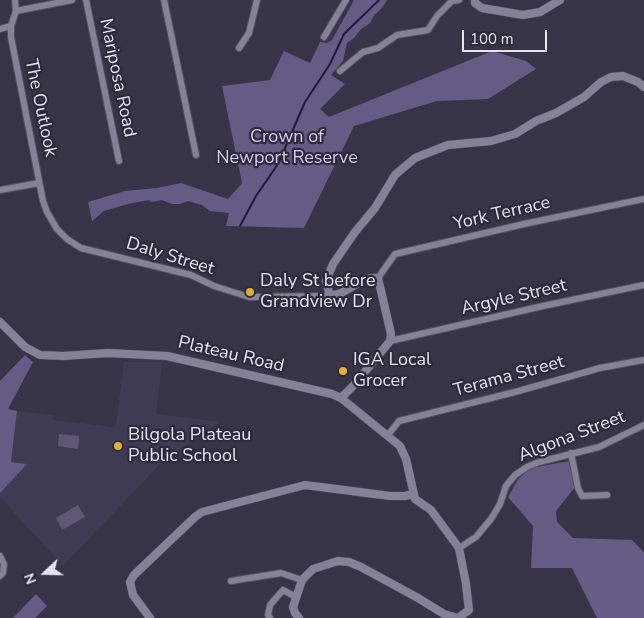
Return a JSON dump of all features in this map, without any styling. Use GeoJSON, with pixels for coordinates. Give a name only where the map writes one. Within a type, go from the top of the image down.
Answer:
{"type":"FeatureCollection","features":[{"type":"Feature","properties":{"kind":"street","name":"The Outlook"},"geometry":{"type":"LineString","coordinates":[[0,190],[39,183],[13,51],[11,26],[16,11],[16,0]]}},
{"type":"Feature","properties":{"kind":"street"},"geometry":{"type":"LineString","coordinates":[[16,11],[72,0]]}},
{"type":"Feature","properties":{"kind":"street","name":"Mariposa Road"},"geometry":{"type":"LineString","coordinates":[[86,0],[119,161]]}},
{"type":"Feature","properties":{"kind":"street"},"geometry":{"type":"LineString","coordinates":[[164,0],[196,155]]}},
{"type":"Feature","properties":{"kind":"street"},"geometry":{"type":"LineString","coordinates":[[239,48],[249,33],[257,0]]}},
{"type":"Feature","properties":{"kind":"street"},"geometry":{"type":"LineString","coordinates":[[324,36],[346,0]]}},
{"type":"Feature","properties":{"kind":"street"},"geometry":{"type":"LineString","coordinates":[[340,70],[363,52],[378,48],[397,35],[428,30],[437,16],[452,1],[459,0]]}},
{"type":"Feature","properties":{"kind":"street"},"geometry":{"type":"LineString","coordinates":[[475,0],[476,4],[482,8],[523,15],[540,12],[560,0]]}},
{"type":"Feature","properties":{"kind":"street"},"geometry":{"type":"LineString","coordinates":[[0,29],[11,26]]}},
{"type":"Feature","properties":{"kind":"street"},"geometry":{"type":"LineString","coordinates":[[341,398],[390,341],[391,334],[378,278],[364,280],[342,294],[330,296],[326,281],[333,264],[355,232],[375,208],[395,175],[415,158],[448,145],[491,141],[515,134],[536,121],[556,113],[584,97],[601,82],[611,77],[622,76],[638,82],[644,87]]}},
{"type":"Feature","properties":{"kind":"street","name":"Daly Street"},"geometry":{"type":"LineString","coordinates":[[39,183],[47,212],[57,229],[67,239],[81,248],[191,275],[214,286],[249,297],[312,298],[330,296]]}},
{"type":"Feature","properties":{"kind":"street","name":"York Terrace"},"geometry":{"type":"LineString","coordinates":[[378,278],[395,254],[644,198]]}},
{"type":"Feature","properties":{"kind":"street","name":"Argyle Street"},"geometry":{"type":"LineString","coordinates":[[390,341],[644,285]]}},
{"type":"Feature","properties":{"kind":"street","name":"Plateau Road"},"geometry":{"type":"LineString","coordinates":[[0,322],[25,347],[40,355],[63,356],[108,353],[167,356],[332,394],[341,398],[400,446],[406,458],[413,494]]}},
{"type":"Feature","properties":{"kind":"street","name":"Terama Street"},"geometry":{"type":"LineString","coordinates":[[388,435],[399,421],[515,392],[600,368],[644,360]]}},
{"type":"Feature","properties":{"kind":"street","name":"Algona Street"},"geometry":{"type":"LineString","coordinates":[[459,548],[476,537],[491,519],[500,504],[506,486],[515,475],[526,467],[571,453],[599,447],[644,425]]}},
{"type":"Feature","properties":{"kind":"street"},"geometry":{"type":"LineString","coordinates":[[571,453],[578,488],[582,496],[607,495]]}},
{"type":"Feature","properties":{"kind":"street"},"geometry":{"type":"LineString","coordinates":[[150,618],[133,595],[130,582],[134,575],[195,517],[202,512],[306,485],[390,496],[413,494],[418,502],[431,510],[459,548],[469,610],[458,618],[444,614],[393,583],[348,562],[338,561],[313,569],[302,580],[293,607],[299,618]]}},
{"type":"Feature","properties":{"kind":"street"},"geometry":{"type":"LineString","coordinates":[[0,556],[4,564],[3,573],[0,576]]}},
{"type":"Feature","properties":{"kind":"street"},"geometry":{"type":"LineString","coordinates":[[231,581],[281,573],[302,580]]}},
{"type":"Feature","properties":{"kind":"street"},"geometry":{"type":"LineString","coordinates":[[270,618],[268,614],[270,605],[283,590],[296,596]]}},
{"type":"Feature","properties":{"kind":"shaded area","name":"Bilgola Plateau Public School"},"geometry":{"type":"Polygon","coordinates":[[[124,362],[162,362],[156,414],[220,422],[158,466],[63,566],[0,497],[0,493],[27,464],[11,462],[17,411],[53,415],[52,420],[113,427],[116,425],[124,362]]]}},
{"type":"Feature","properties":{"kind":"shaded area"},"geometry":{"type":"Polygon","coordinates":[[[59,434],[79,436],[78,449],[58,446],[59,434]]]}},
{"type":"Feature","properties":{"kind":"shaded area"},"geometry":{"type":"Polygon","coordinates":[[[78,505],[85,517],[62,530],[56,518],[78,505]]]}},
{"type":"Feature","properties":{"kind":"green space","name":"Crown of Newport Reserve"},"geometry":{"type":"Polygon","coordinates":[[[354,0],[387,0],[374,15],[370,23],[347,43],[343,61],[331,75],[345,84],[320,109],[329,117],[492,51],[526,61],[536,69],[488,99],[437,101],[354,126],[304,228],[226,226],[229,213],[210,211],[202,205],[188,201],[172,204],[162,200],[151,202],[149,200],[104,211],[92,221],[88,202],[125,191],[157,188],[181,183],[228,199],[242,183],[222,86],[270,80],[284,51],[310,63],[320,42],[327,43],[332,40],[354,0]]]}},
{"type":"Feature","properties":{"kind":"green space"},"geometry":{"type":"Polygon","coordinates":[[[25,355],[33,362],[8,409],[17,411],[11,462],[27,464],[0,493],[0,381],[25,355]]]}},
{"type":"Feature","properties":{"kind":"green space"},"geometry":{"type":"Polygon","coordinates":[[[570,461],[575,487],[556,511],[557,522],[573,538],[632,540],[644,552],[644,618],[597,618],[572,568],[531,568],[533,526],[508,497],[518,479],[527,471],[536,467],[570,461]]]}},
{"type":"Feature","properties":{"kind":"green space"},"geometry":{"type":"Polygon","coordinates":[[[36,594],[47,606],[35,618],[13,618],[36,594]]]}},
{"type":"Feature","properties":{"kind":"waterway"},"geometry":{"type":"LineString","coordinates":[[240,226],[256,196],[278,164],[305,102],[330,64],[344,34],[379,0]]}},
{"type":"Feature","properties":{"kind":"place","name":"Daly St before Grandview Dr"},"geometry":{"type":"Point","coordinates":[250,292]}},
{"type":"Feature","properties":{"kind":"place","name":"IGA Local Grocer"},"geometry":{"type":"Point","coordinates":[343,371]}},
{"type":"Feature","properties":{"kind":"place","name":"Bilgola Plateau Public School"},"geometry":{"type":"Point","coordinates":[118,446]}}]}
